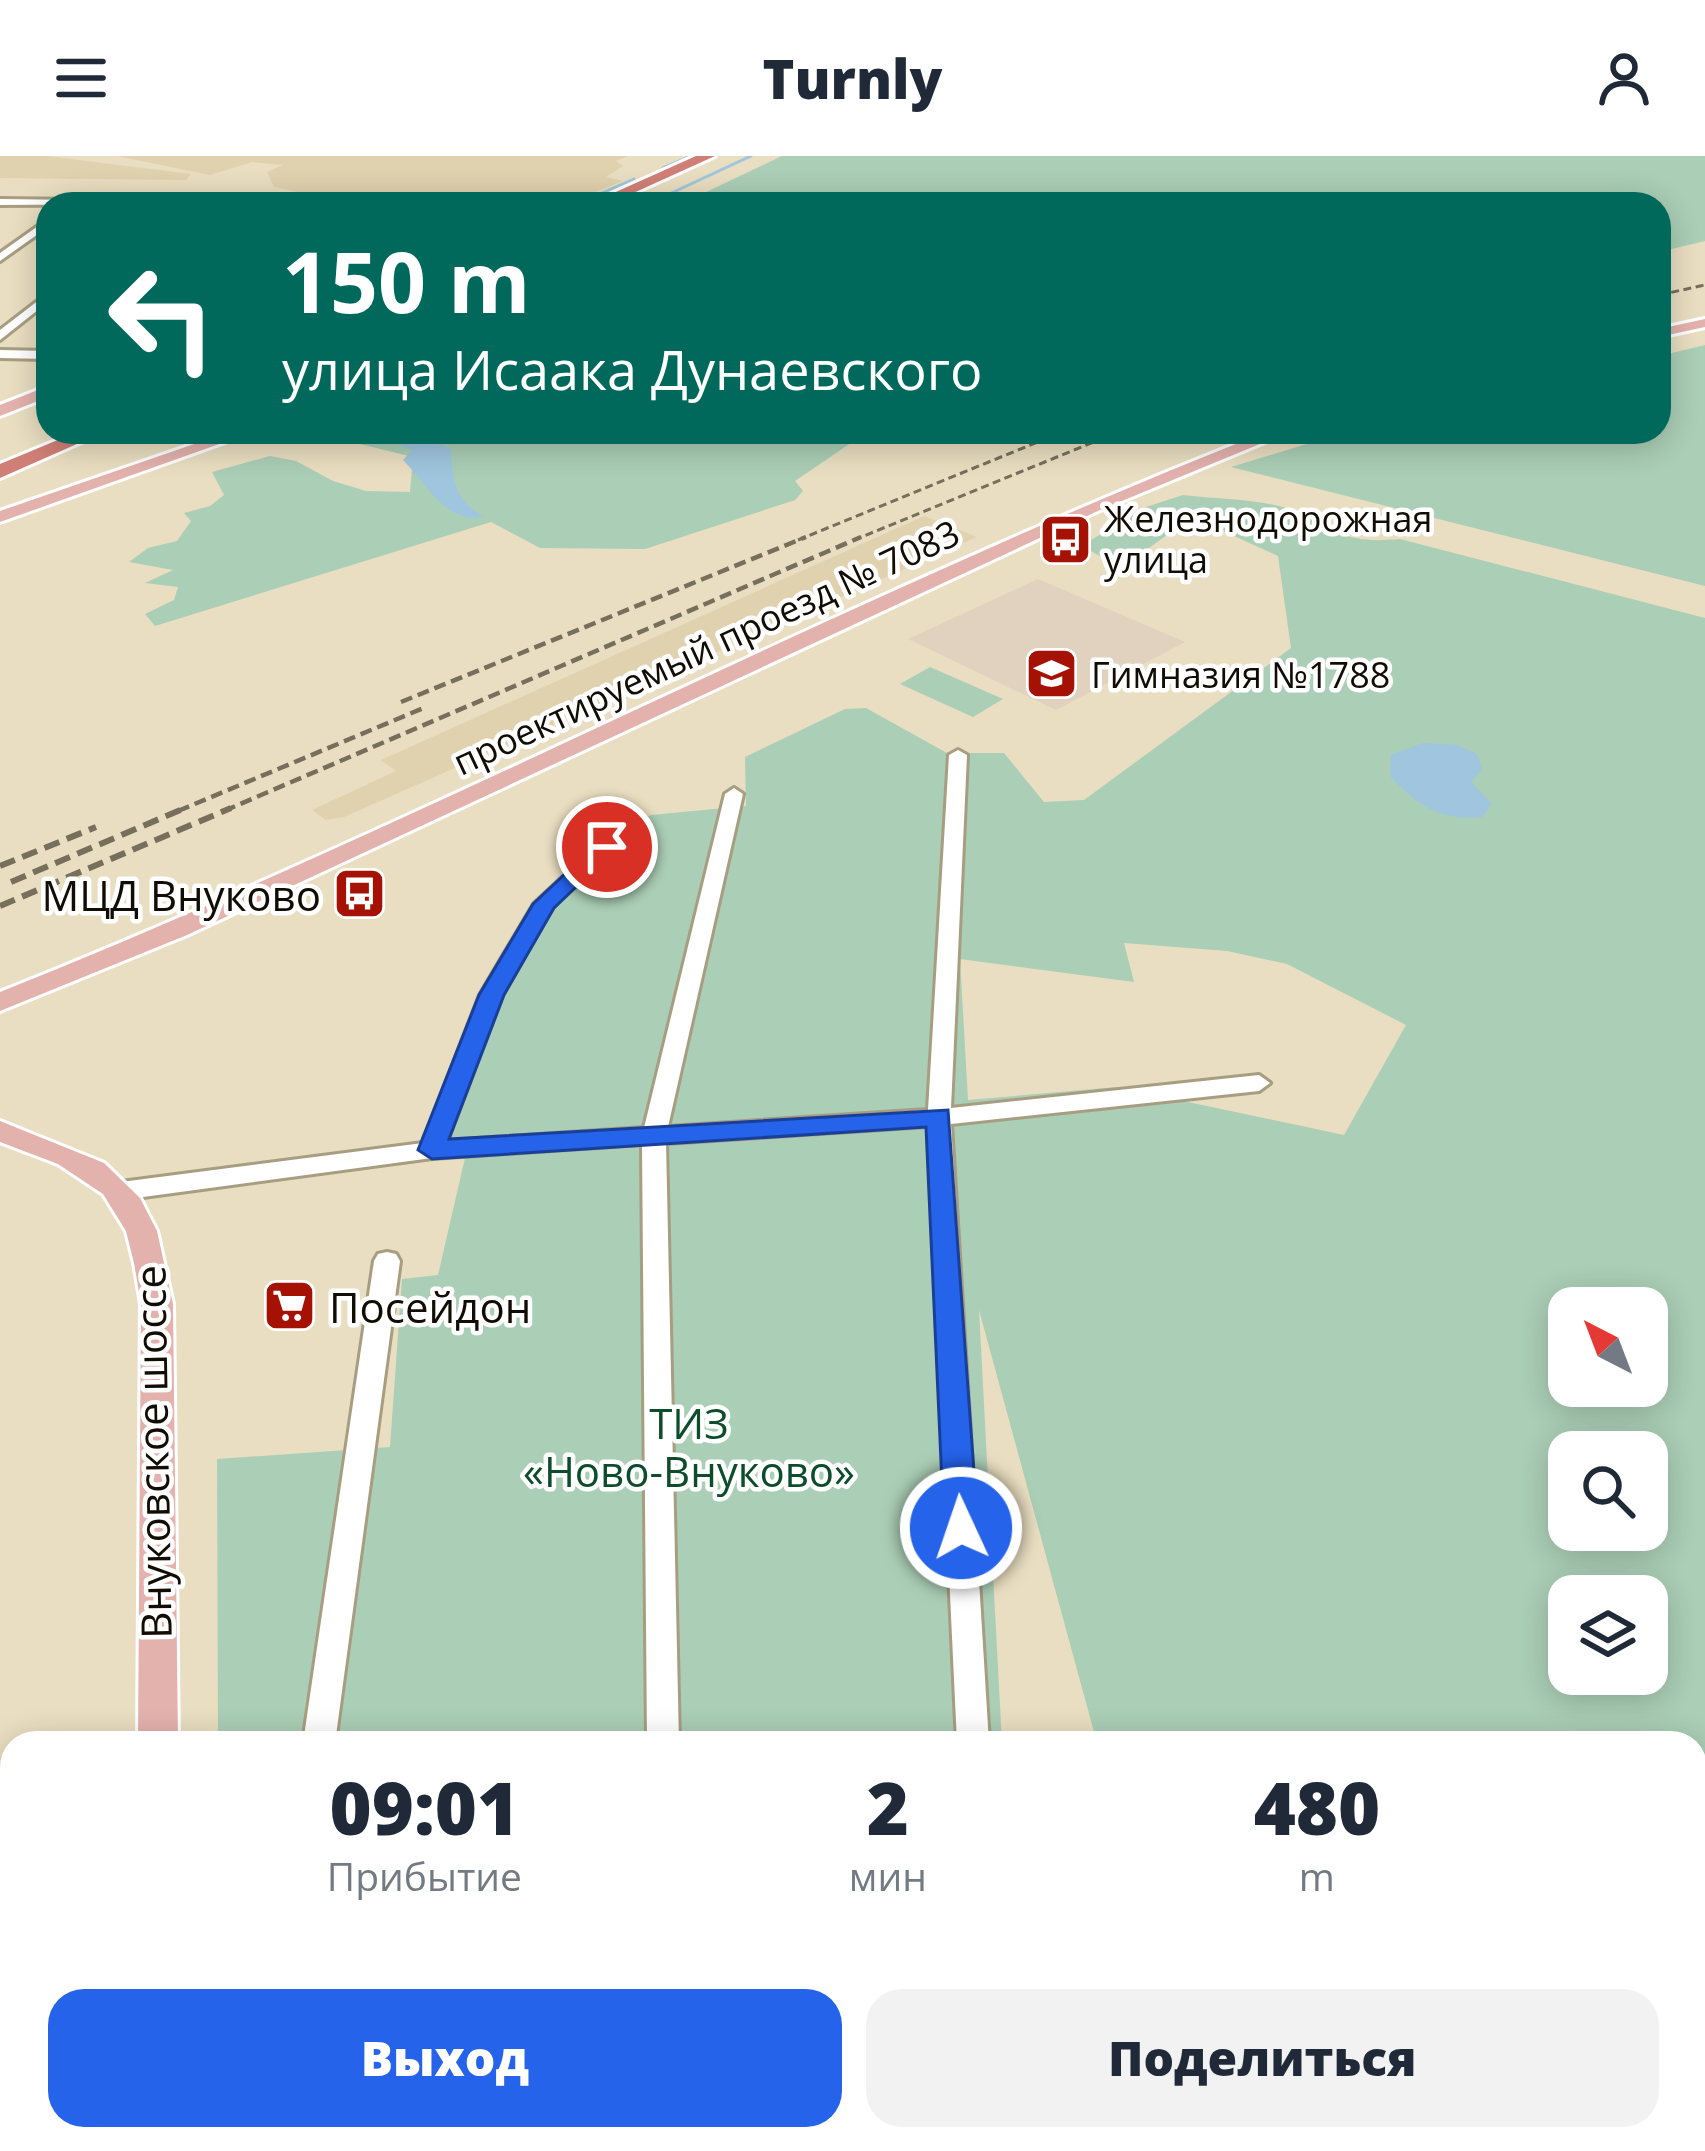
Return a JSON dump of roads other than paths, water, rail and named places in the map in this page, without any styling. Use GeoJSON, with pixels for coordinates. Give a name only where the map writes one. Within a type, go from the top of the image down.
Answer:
{"type":"FeatureCollection","features":[{"type":"Feature","properties":{"kind":"highway"},"geometry":{"type":"LineString","coordinates":[[624,192],[708,156]]}},
{"type":"Feature","properties":{"kind":"highway"},"geometry":{"type":"LineString","coordinates":[[653,192],[734,156]]}},
{"type":"Feature","properties":{"kind":"highway"},"geometry":{"type":"LineString","coordinates":[[0,458],[36,443]]}},
{"type":"Feature","properties":{"kind":"highway"},"geometry":{"type":"LineString","coordinates":[[0,472],[66,444]]}},
{"type":"Feature","properties":{"kind":"main road"},"geometry":{"type":"LineString","coordinates":[[1671,330],[1705,323]]}},
{"type":"Feature","properties":{"kind":"main road"},"geometry":{"type":"LineString","coordinates":[[1,405],[36,384]]}},
{"type":"Feature","properties":{"kind":"main road"},"geometry":{"type":"LineString","coordinates":[[1,405],[36,395]]}},
{"type":"Feature","properties":{"kind":"main road"},"geometry":{"type":"LineString","coordinates":[[0,501],[149,444]]}},
{"type":"Feature","properties":{"kind":"main road"},"geometry":{"type":"LineString","coordinates":[[0,517],[210,444]]}},
{"type":"Feature","properties":{"kind":"main road","name":"проектируемый проезд № 7083"},"geometry":{"type":"LineString","coordinates":[[0,1020],[165,936],[1094,506],[1251,444]]}},
{"type":"Feature","properties":{"kind":"main road","name":"проектируемый проезд № 7083"},"geometry":{"type":"LineString","coordinates":[[0,1002],[165,936]]}},
{"type":"Feature","properties":{"kind":"main road"},"geometry":{"type":"LineString","coordinates":[[0,1112],[39,1145]]}},
{"type":"Feature","properties":{"kind":"main road"},"geometry":{"type":"LineString","coordinates":[[0,1131],[98,1169],[122,1191]]}},
{"type":"Feature","properties":{"kind":"main road","name":"Внуковское шоссе"},"geometry":{"type":"LineString","coordinates":[[122,1191],[146,1237],[158,1304],[158,1731]]}},
{"type":"Feature","properties":{"kind":"street"},"geometry":{"type":"LineString","coordinates":[[0,202],[36,202]]}},
{"type":"Feature","properties":{"kind":"street"},"geometry":{"type":"LineString","coordinates":[[0,258],[36,231]]}},
{"type":"Feature","properties":{"kind":"street"},"geometry":{"type":"LineString","coordinates":[[0,336],[36,306]]}},
{"type":"Feature","properties":{"kind":"street"},"geometry":{"type":"LineString","coordinates":[[0,354],[36,355]]}},
{"type":"Feature","properties":{"kind":"street"},"geometry":{"type":"LineString","coordinates":[[958,754],[939,1117],[972,1731]]}},
{"type":"Feature","properties":{"kind":"street"},"geometry":{"type":"LineString","coordinates":[[663,1731],[653,1134],[734,794]]}},
{"type":"Feature","properties":{"kind":"street"},"geometry":{"type":"LineString","coordinates":[[432,1150],[502,977],[544,904],[607,847]]}},
{"type":"Feature","properties":{"kind":"street"},"geometry":{"type":"LineString","coordinates":[[122,1191],[432,1150],[939,1117],[1259,1083]]}},
{"type":"Feature","properties":{"kind":"street"},"geometry":{"type":"LineString","coordinates":[[321,1731],[387,1261]]}},
{"type":"Feature","properties":{"kind":"water"},"geometry":{"type":"Polygon","coordinates":[[[398,444],[441,444],[451,449],[457,488],[483,517],[470,518],[447,508],[403,460],[412,450],[398,444]]]}},
{"type":"Feature","properties":{"kind":"water"},"geometry":{"type":"Polygon","coordinates":[[[1423,743],[1457,745],[1477,754],[1482,769],[1471,782],[1492,804],[1482,817],[1442,814],[1410,796],[1390,776],[1391,755],[1423,743]]]}},
{"type":"Feature","properties":{"kind":"waterway"},"geometry":{"type":"LineString","coordinates":[[663,168],[691,156]]}},
{"type":"Feature","properties":{"kind":"waterway"},"geometry":{"type":"LineString","coordinates":[[674,192],[751,156]]}},
{"type":"Feature","properties":{"kind":"waterway"},"geometry":{"type":"LineString","coordinates":[[604,192],[634,179]]}},
{"type":"Feature","properties":{"kind":"railway"},"geometry":{"type":"LineString","coordinates":[[1671,292],[1705,285]]}},
{"type":"Feature","properties":{"kind":"railway"},"geometry":{"type":"LineString","coordinates":[[798,540],[1033,444]]}},
{"type":"Feature","properties":{"kind":"railway"},"geometry":{"type":"LineString","coordinates":[[855,540],[1089,444]]}},
{"type":"Feature","properties":{"kind":"railway"},"geometry":{"type":"LineString","coordinates":[[401,702],[806,537]]}},
{"type":"Feature","properties":{"kind":"railway"},"geometry":{"type":"LineString","coordinates":[[855,540],[861,537]]}},
{"type":"Feature","properties":{"kind":"railway"},"geometry":{"type":"LineString","coordinates":[[229,809],[855,540]]}},
{"type":"Feature","properties":{"kind":"railway"},"geometry":{"type":"LineString","coordinates":[[178,811],[426,707]]}},
{"type":"Feature","properties":{"kind":"railway"},"geometry":{"type":"LineString","coordinates":[[11,882],[185,808]]}},
{"type":"Feature","properties":{"kind":"railway"},"geometry":{"type":"LineString","coordinates":[[0,906],[229,809]]}},
{"type":"Feature","properties":{"kind":"railway"},"geometry":{"type":"LineString","coordinates":[[224,811],[229,809]]}},
{"type":"Feature","properties":{"kind":"railway"},"geometry":{"type":"LineString","coordinates":[[0,866],[96,827]]}},
{"type":"Feature","properties":{"kind":"place","name":"Железнодорожная улица"},"geometry":{"type":"Point","coordinates":[1065,539]}},
{"type":"Feature","properties":{"kind":"place","name":"Гимназия №1788"},"geometry":{"type":"Point","coordinates":[1052,674]}},
{"type":"Feature","properties":{"kind":"place","name":"МЦД Внуково"},"geometry":{"type":"Point","coordinates":[360,894]}},
{"type":"Feature","properties":{"kind":"place","name":"Посейдон"},"geometry":{"type":"Point","coordinates":[290,1306]}},
{"type":"Feature","properties":{"kind":"park label","name":"ТИЗ «Ново-Внуково»"},"geometry":{"type":"Point","coordinates":[689,1446]}}]}
